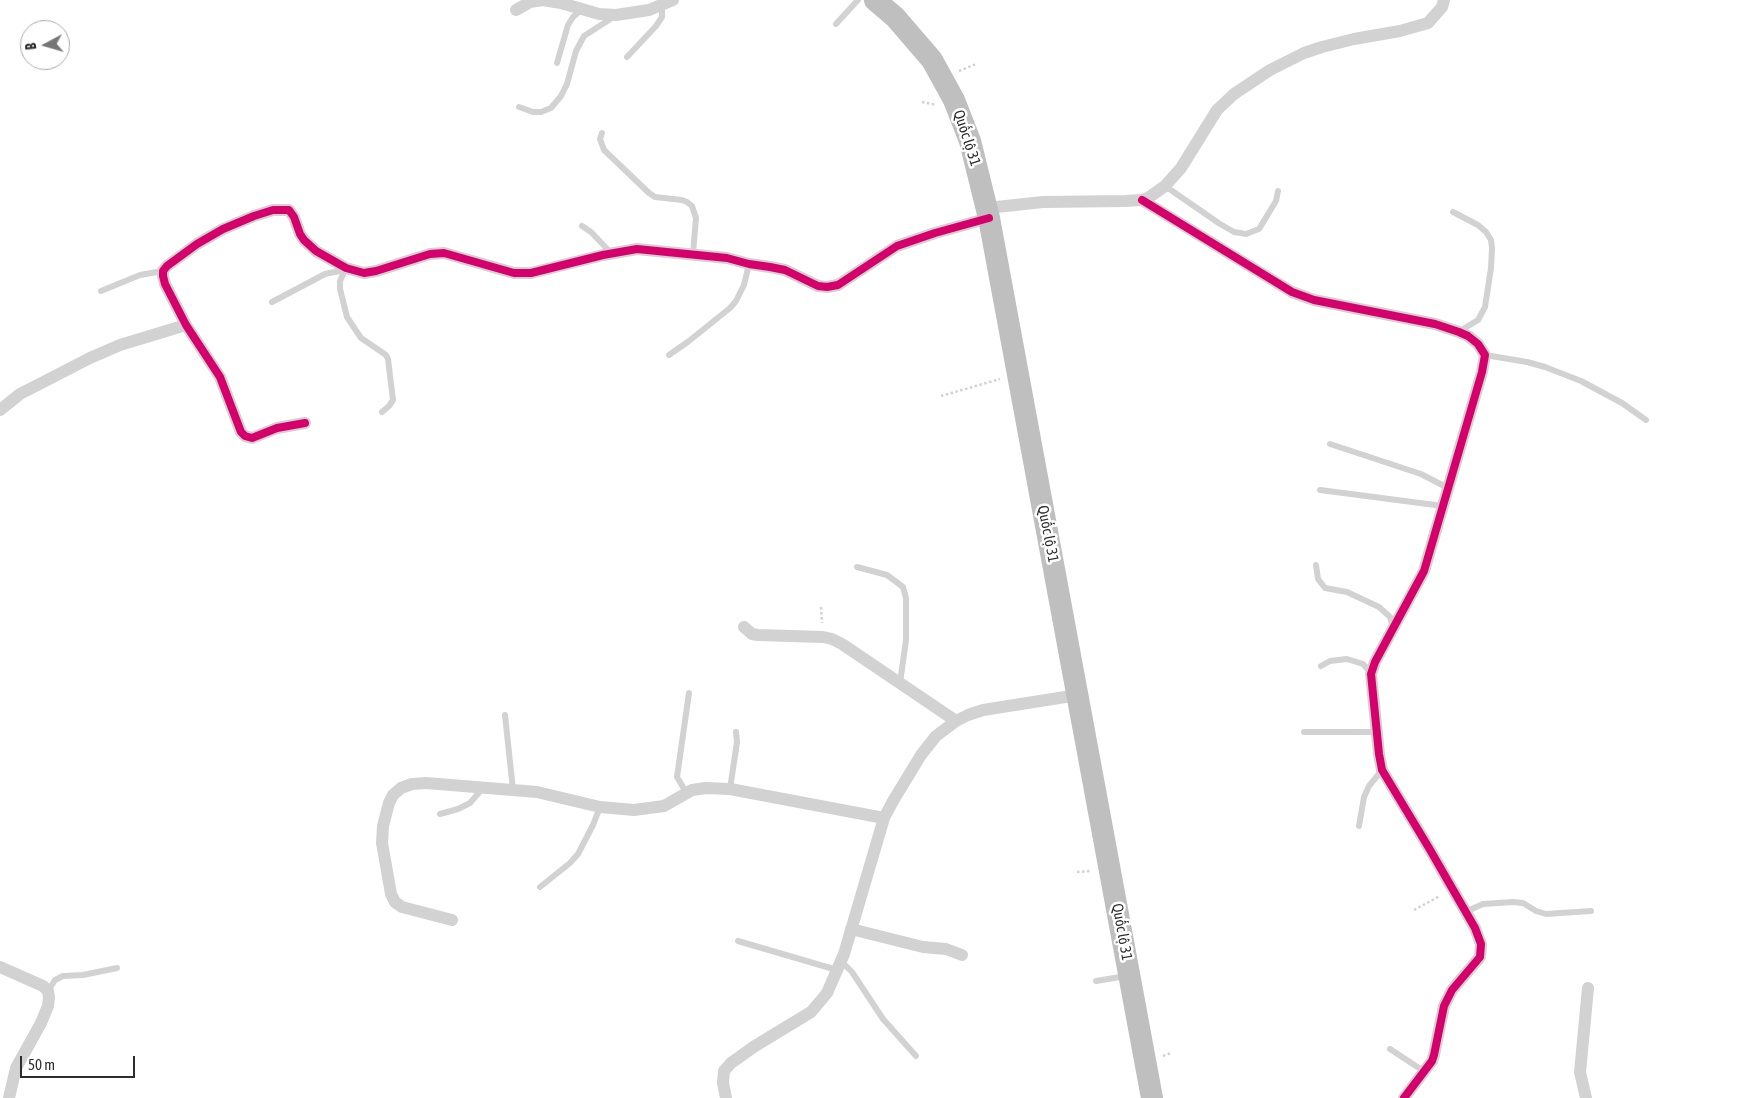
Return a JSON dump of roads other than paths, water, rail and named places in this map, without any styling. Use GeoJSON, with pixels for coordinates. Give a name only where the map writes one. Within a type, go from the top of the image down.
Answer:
{"type":"FeatureCollection","features":[{"type":"Feature","properties":{"kind":"highway","name":"Quốc lộ 31"},"geometry":{"type":"LineString","coordinates":[[875,0],[894,17],[932,60],[954,100],[970,141],[988,213],[1130,975],[1151,1098]]}},
{"type":"Feature","properties":{"kind":"street"},"geometry":{"type":"LineString","coordinates":[[516,10],[536,0],[561,3],[599,14],[616,15],[649,10],[667,3]]}},
{"type":"Feature","properties":{"kind":"street"},"geometry":{"type":"LineString","coordinates":[[304,423],[277,428],[252,438],[245,436],[241,432],[220,377],[186,325],[165,284],[163,270],[166,266],[222,229],[254,216],[283,209],[289,210],[294,217],[300,234],[316,251],[345,269],[364,272],[376,271],[430,254],[444,253],[514,273],[531,273],[637,249],[727,258],[785,270],[818,286],[827,287],[838,285],[897,246],[988,213],[1043,202],[1142,200],[1165,186],[1181,168],[1217,110],[1234,94],[1270,70],[1304,53],[1322,47],[1400,31],[1428,23],[1439,12],[1444,0]]}},
{"type":"Feature","properties":{"kind":"street"},"geometry":{"type":"LineString","coordinates":[[1142,200],[1292,292],[1314,300],[1435,324],[1468,336],[1478,344],[1485,355],[1482,372],[1424,571],[1375,662],[1371,674],[1376,732],[1382,770],[1480,938],[1482,951],[1480,957],[1447,998],[1434,1055],[1425,1072],[1404,1098]]}},
{"type":"Feature","properties":{"kind":"street"},"geometry":{"type":"LineString","coordinates":[[0,410],[20,394],[90,358],[120,345],[186,325]]}},
{"type":"Feature","properties":{"kind":"street"},"geometry":{"type":"LineString","coordinates":[[744,627],[752,634],[758,635],[823,637],[832,639],[956,721]]}},
{"type":"Feature","properties":{"kind":"street"},"geometry":{"type":"LineString","coordinates":[[726,1098],[723,1083],[724,1071],[730,1063],[754,1046],[811,1012],[827,993],[851,930],[884,818],[921,755],[936,736],[956,721],[983,710],[1078,695]]}},
{"type":"Feature","properties":{"kind":"street"},"geometry":{"type":"LineString","coordinates":[[452,920],[402,907],[395,902],[382,843],[383,826],[389,803],[393,795],[400,788],[412,784],[426,783],[537,792],[600,807],[634,810],[664,806],[686,792],[706,788],[730,789],[884,818]]}},
{"type":"Feature","properties":{"kind":"street"},"geometry":{"type":"LineString","coordinates":[[851,930],[923,946],[946,949],[962,955]]}},
{"type":"Feature","properties":{"kind":"street"},"geometry":{"type":"LineString","coordinates":[[0,967],[43,986],[48,991],[50,997],[48,1006],[16,1068],[9,1098]]}},
{"type":"Feature","properties":{"kind":"street"},"geometry":{"type":"LineString","coordinates":[[1586,1098],[1580,1072],[1588,988]]}},
{"type":"Feature","properties":{"kind":"lane"},"geometry":{"type":"LineString","coordinates":[[836,24],[858,0]]}},
{"type":"Feature","properties":{"kind":"lane"},"geometry":{"type":"LineString","coordinates":[[627,57],[656,26],[662,17],[667,3]]}},
{"type":"Feature","properties":{"kind":"lane"},"geometry":{"type":"LineString","coordinates":[[557,63],[568,25],[573,17],[582,9]]}},
{"type":"Feature","properties":{"kind":"lane"},"geometry":{"type":"LineString","coordinates":[[518,107],[532,112],[541,112],[551,108],[561,96],[567,84],[576,51],[584,36],[616,15]]}},
{"type":"Feature","properties":{"kind":"lane"},"geometry":{"type":"LineString","coordinates":[[602,133],[600,139],[604,150],[649,193],[655,197],[682,200],[692,206],[696,218],[693,254]]}},
{"type":"Feature","properties":{"kind":"lane"},"geometry":{"type":"LineString","coordinates":[[1165,186],[1220,224],[1234,232],[1246,234],[1260,228],[1276,200],[1278,191]]}},
{"type":"Feature","properties":{"kind":"lane"},"geometry":{"type":"LineString","coordinates":[[1453,212],[1478,225],[1486,232],[1491,240],[1492,248],[1485,307],[1478,320],[1459,332]]}},
{"type":"Feature","properties":{"kind":"lane"},"geometry":{"type":"LineString","coordinates":[[582,226],[591,232],[612,254]]}},
{"type":"Feature","properties":{"kind":"lane"},"geometry":{"type":"LineString","coordinates":[[669,355],[730,308],[744,285],[749,264]]}},
{"type":"Feature","properties":{"kind":"lane"},"geometry":{"type":"LineString","coordinates":[[272,302],[325,274],[345,269]]}},
{"type":"Feature","properties":{"kind":"lane"},"geometry":{"type":"LineString","coordinates":[[345,269],[340,280],[340,289],[347,317],[361,338],[386,355],[388,360],[393,400],[382,412]]}},
{"type":"Feature","properties":{"kind":"lane"},"geometry":{"type":"LineString","coordinates":[[101,291],[140,275],[163,270]]}},
{"type":"Feature","properties":{"kind":"lane"},"geometry":{"type":"LineString","coordinates":[[1485,355],[1527,362],[1581,381],[1622,403],[1646,420]]}},
{"type":"Feature","properties":{"kind":"lane"},"geometry":{"type":"LineString","coordinates":[[1330,444],[1420,474],[1448,488]]}},
{"type":"Feature","properties":{"kind":"lane"},"geometry":{"type":"LineString","coordinates":[[1320,490],[1443,506]]}},
{"type":"Feature","properties":{"kind":"lane"},"geometry":{"type":"LineString","coordinates":[[1316,565],[1318,579],[1325,588],[1347,592],[1380,607],[1390,616],[1394,628]]}},
{"type":"Feature","properties":{"kind":"lane"},"geometry":{"type":"LineString","coordinates":[[857,567],[887,575],[903,587],[906,598],[906,640],[899,684]]}},
{"type":"Feature","properties":{"kind":"lane"},"geometry":{"type":"LineString","coordinates":[[1321,666],[1330,661],[1346,660],[1363,664],[1371,674]]}},
{"type":"Feature","properties":{"kind":"lane"},"geometry":{"type":"LineString","coordinates":[[686,792],[677,777],[689,693]]}},
{"type":"Feature","properties":{"kind":"lane"},"geometry":{"type":"LineString","coordinates":[[505,716],[513,790]]}},
{"type":"Feature","properties":{"kind":"lane"},"geometry":{"type":"LineString","coordinates":[[730,789],[737,742],[736,732]]}},
{"type":"Feature","properties":{"kind":"lane"},"geometry":{"type":"LineString","coordinates":[[1304,732],[1376,732]]}},
{"type":"Feature","properties":{"kind":"lane"},"geometry":{"type":"LineString","coordinates":[[1359,826],[1364,797],[1369,786],[1382,770]]}},
{"type":"Feature","properties":{"kind":"lane"},"geometry":{"type":"LineString","coordinates":[[440,814],[458,810],[470,803],[483,788]]}},
{"type":"Feature","properties":{"kind":"lane"},"geometry":{"type":"LineString","coordinates":[[540,887],[578,854],[600,807]]}},
{"type":"Feature","properties":{"kind":"lane"},"geometry":{"type":"LineString","coordinates":[[1465,912],[1482,904],[1513,902],[1523,903],[1536,911],[1546,914],[1591,911]]}},
{"type":"Feature","properties":{"kind":"lane"},"geometry":{"type":"LineString","coordinates":[[738,941],[839,965],[852,972],[883,1019],[916,1056]]}},
{"type":"Feature","properties":{"kind":"lane"},"geometry":{"type":"LineString","coordinates":[[48,991],[55,980],[63,976],[83,975],[117,968]]}},
{"type":"Feature","properties":{"kind":"lane"},"geometry":{"type":"LineString","coordinates":[[1096,981],[1130,975]]}},
{"type":"Feature","properties":{"kind":"lane"},"geometry":{"type":"LineString","coordinates":[[1390,1050],[1425,1072]]}}]}
